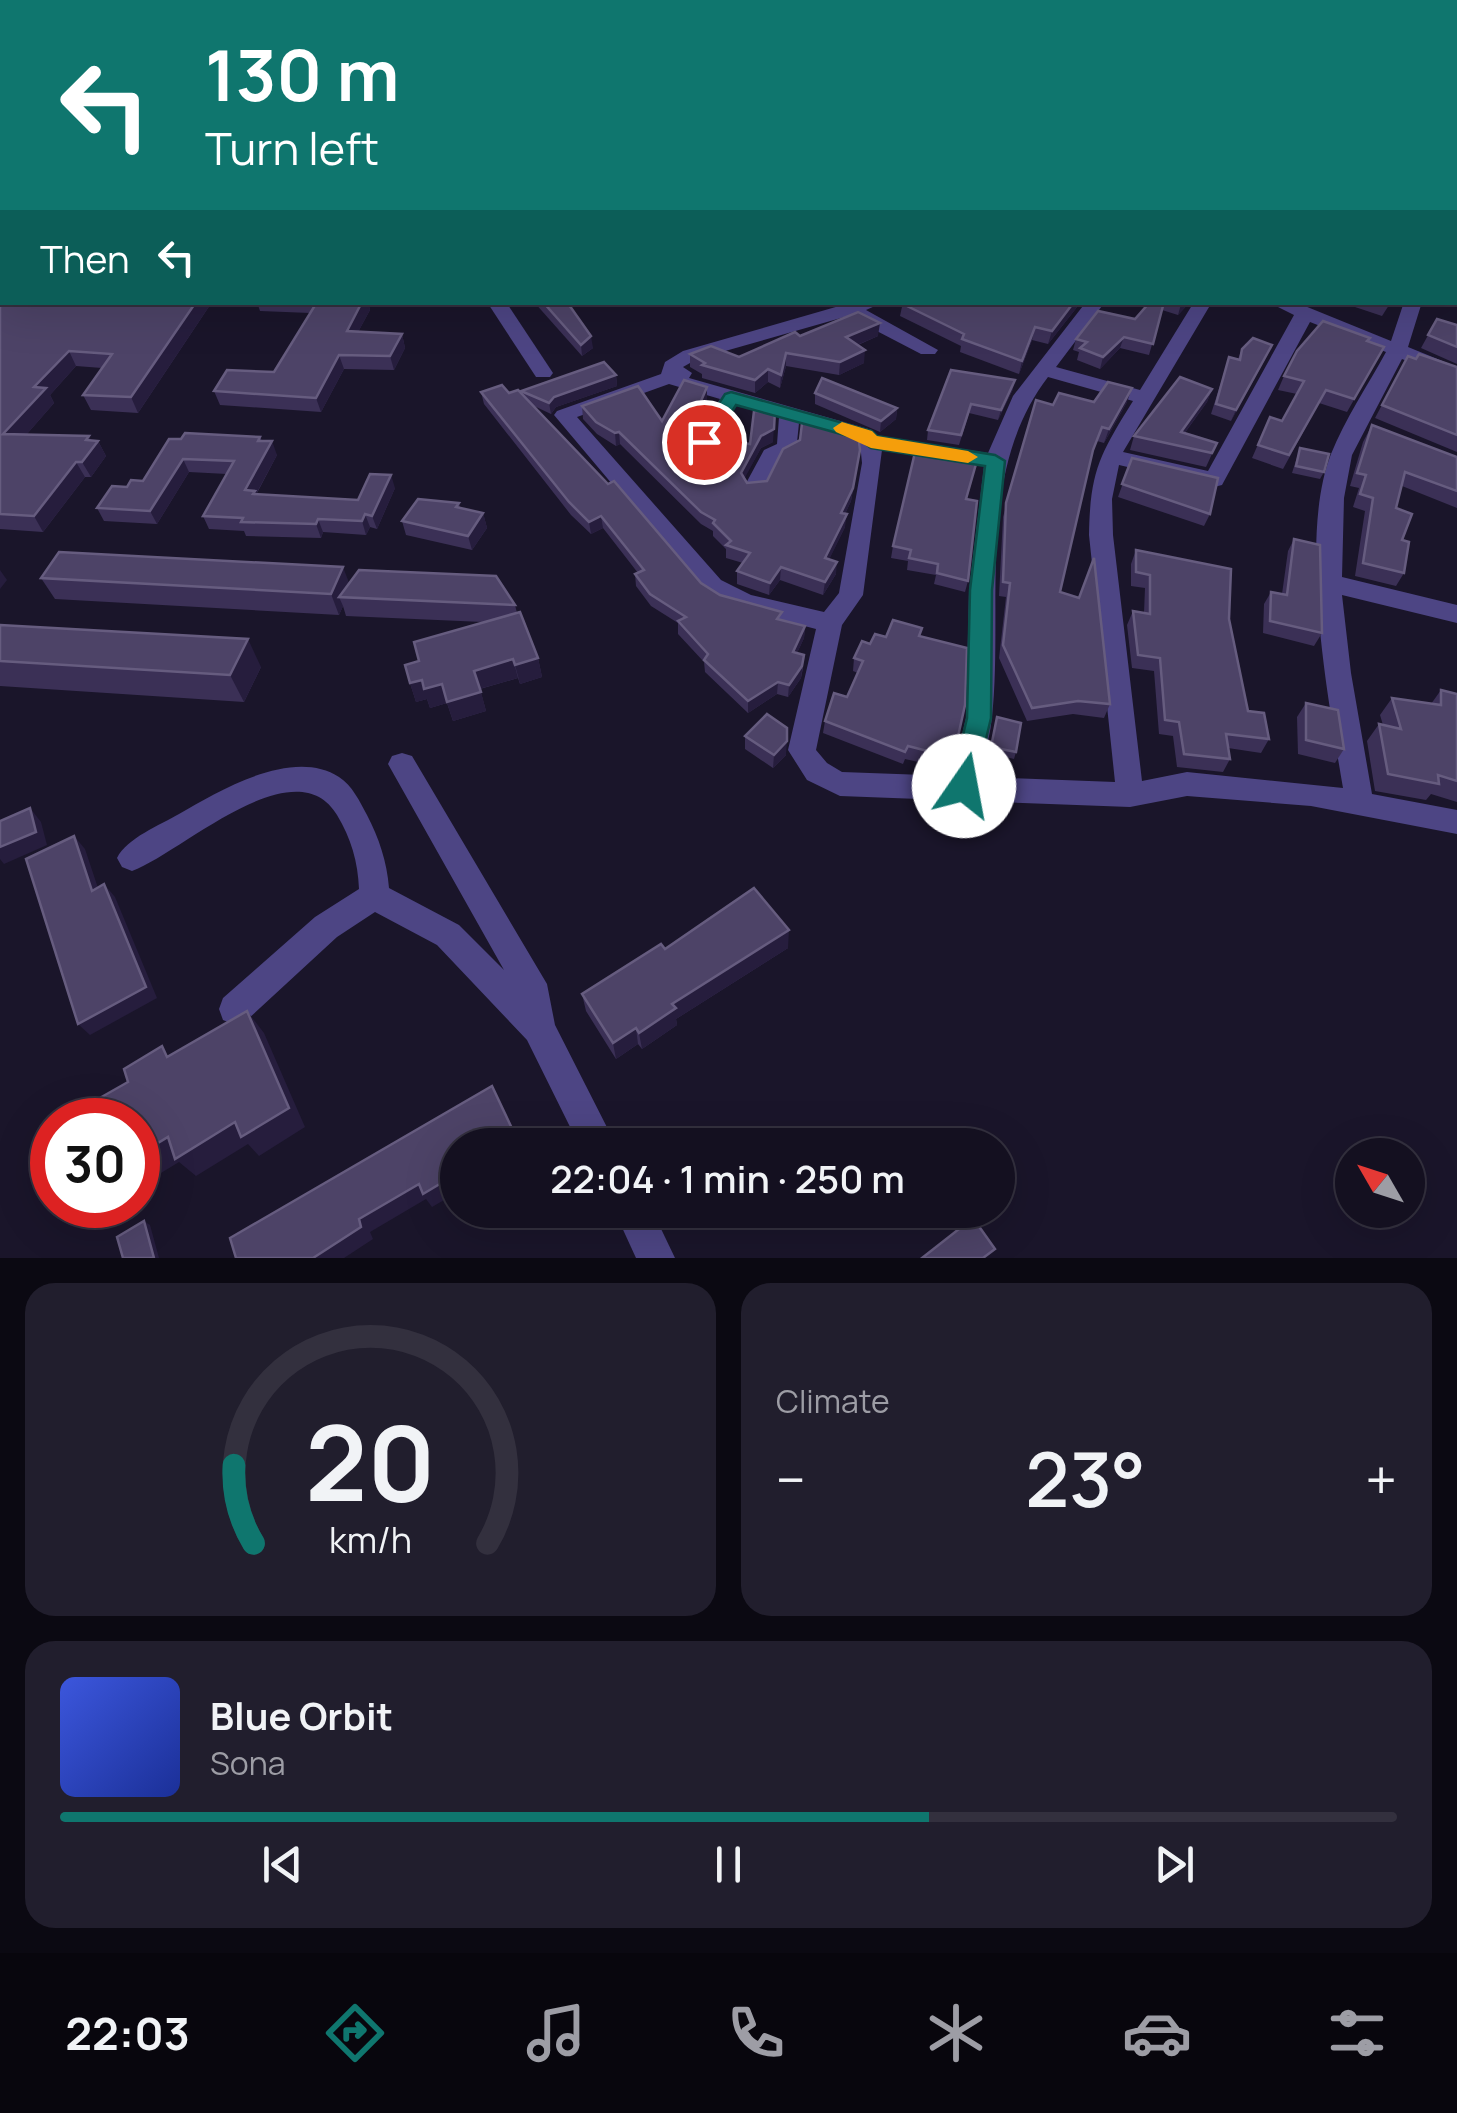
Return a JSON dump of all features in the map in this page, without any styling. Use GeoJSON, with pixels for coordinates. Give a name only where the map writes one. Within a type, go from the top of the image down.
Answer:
{"type":"FeatureCollection","features":[{"type":"Feature","properties":{"kind":"street"},"geometry":{"type":"LineString","coordinates":[[498,305],[543,373]]}},
{"type":"Feature","properties":{"kind":"street"},"geometry":{"type":"LineString","coordinates":[[964,786],[979,718],[981,590],[995,461],[1007,428],[1043,369],[1094,305]]}},
{"type":"Feature","properties":{"kind":"street"},"geometry":{"type":"LineString","coordinates":[[1130,796],[1101,535],[1102,499],[1110,456],[1201,305]]}},
{"type":"Feature","properties":{"kind":"street"},"geometry":{"type":"LineString","coordinates":[[1285,305],[1457,374]]}},
{"type":"Feature","properties":{"kind":"street"},"geometry":{"type":"LineString","coordinates":[[1360,803],[1346,728],[1329,583],[1337,474],[1367,427],[1412,305]]}},
{"type":"Feature","properties":{"kind":"street"},"geometry":{"type":"LineString","coordinates":[[682,373],[670,373],[672,366],[690,356],[849,307],[928,350]]}},
{"type":"Feature","properties":{"kind":"street"},"geometry":{"type":"LineString","coordinates":[[1110,456],[1214,480],[1306,313]]}},
{"type":"Feature","properties":{"kind":"street"},"geometry":{"type":"LineString","coordinates":[[1043,369],[1144,398]]}},
{"type":"Feature","properties":{"kind":"street"},"geometry":{"type":"LineString","coordinates":[[682,373],[675,380],[866,435],[871,442],[873,462],[851,594],[830,623],[802,750],[810,768],[840,784],[964,786],[1130,796],[1186,784],[1360,803],[1457,822]]}},
{"type":"Feature","properties":{"kind":"street"},"geometry":{"type":"LineString","coordinates":[[682,373],[564,415],[712,586],[744,602],[830,623]]}},
{"type":"Feature","properties":{"kind":"street"},"geometry":{"type":"LineString","coordinates":[[704,442],[731,398]]}},
{"type":"Feature","properties":{"kind":"street"},"geometry":{"type":"LineString","coordinates":[[756,487],[772,455],[788,447],[789,412]]}},
{"type":"Feature","properties":{"kind":"street"},"geometry":{"type":"LineString","coordinates":[[871,442],[995,461]]}},
{"type":"Feature","properties":{"kind":"street"},"geometry":{"type":"LineString","coordinates":[[1329,583],[1457,614]]}},
{"type":"Feature","properties":{"kind":"street"},"geometry":{"type":"LineString","coordinates":[[402,764],[536,994],[538,1028]]}},
{"type":"Feature","properties":{"kind":"street"},"geometry":{"type":"LineString","coordinates":[[132,858],[224,804],[268,786],[306,778],[326,782],[343,799],[369,844],[374,896]]}},
{"type":"Feature","properties":{"kind":"street"},"geometry":{"type":"LineString","coordinates":[[374,896],[448,935],[538,1028],[589,1128]]}},
{"type":"Feature","properties":{"kind":"street"},"geometry":{"type":"LineString","coordinates":[[235,1010],[326,927],[374,896]]}},
{"type":"Feature","properties":{"kind":"street"},"geometry":{"type":"LineString","coordinates":[[641,1228],[656,1258]]}},
{"type":"Feature","properties":{"kind":"building"},"geometry":{"type":"Polygon","coordinates":[[[194,305],[131,397],[83,395],[112,354],[69,351],[34,387],[46,388],[3,434],[89,436],[86,440],[98,441],[82,462],[76,462],[34,516],[0,514],[0,307],[194,305]]]}},
{"type":"Feature","properties":{"kind":"building"},"geometry":{"type":"Polygon","coordinates":[[[315,305],[360,305],[347,331],[402,334],[390,356],[339,355],[316,398],[214,391],[227,370],[274,372],[315,305]]]}},
{"type":"Feature","properties":{"kind":"building"},"geometry":{"type":"Polygon","coordinates":[[[546,305],[569,305],[591,336],[581,345],[546,305]]]}},
{"type":"Feature","properties":{"kind":"building"},"geometry":{"type":"Polygon","coordinates":[[[905,305],[1072,305],[1052,331],[1035,327],[1022,361],[962,339],[964,334],[905,305]]]}},
{"type":"Feature","properties":{"kind":"building"},"geometry":{"type":"Polygon","coordinates":[[[1147,305],[1163,305],[1153,344],[1124,337],[1103,357],[1080,348],[1087,342],[1076,339],[1098,311],[1135,319],[1147,305]]]}},
{"type":"Feature","properties":{"kind":"building"},"geometry":{"type":"Polygon","coordinates":[[[858,312],[880,323],[846,337],[865,350],[840,362],[786,353],[781,375],[768,369],[755,380],[702,365],[705,363],[690,354],[711,346],[739,357],[795,332],[800,336],[858,312]]]}},
{"type":"Feature","properties":{"kind":"building"},"geometry":{"type":"Polygon","coordinates":[[[1437,319],[1457,325],[1457,347],[1428,335],[1437,319]]]}},
{"type":"Feature","properties":{"kind":"building"},"geometry":{"type":"Polygon","coordinates":[[[1323,321],[1384,347],[1354,399],[1326,390],[1289,455],[1258,445],[1270,417],[1282,421],[1304,381],[1284,376],[1297,351],[1323,321]]]}},
{"type":"Feature","properties":{"kind":"building"},"geometry":{"type":"Polygon","coordinates":[[[1253,338],[1272,345],[1236,410],[1216,404],[1229,357],[1240,360],[1242,349],[1253,338]]]}},
{"type":"Feature","properties":{"kind":"building"},"geometry":{"type":"Polygon","coordinates":[[[1419,354],[1457,367],[1457,435],[1382,405],[1408,356],[1416,359],[1419,354]]]}},
{"type":"Feature","properties":{"kind":"building"},"geometry":{"type":"Polygon","coordinates":[[[604,362],[616,375],[554,397],[549,403],[521,391],[604,362]]]}},
{"type":"Feature","properties":{"kind":"building"},"geometry":{"type":"Polygon","coordinates":[[[951,370],[1015,380],[1001,410],[971,404],[961,435],[928,430],[951,370]]]}},
{"type":"Feature","properties":{"kind":"building"},"geometry":{"type":"Polygon","coordinates":[[[1180,377],[1212,389],[1181,432],[1217,443],[1212,453],[1134,436],[1180,377]]]}},
{"type":"Feature","properties":{"kind":"building"},"geometry":{"type":"Polygon","coordinates":[[[822,378],[897,408],[881,421],[815,393],[822,378]]]}},
{"type":"Feature","properties":{"kind":"building"},"geometry":{"type":"Polygon","coordinates":[[[684,380],[707,387],[686,436],[750,444],[754,411],[775,411],[774,429],[761,436],[741,473],[747,483],[767,481],[783,449],[800,440],[803,415],[858,433],[860,450],[853,488],[841,513],[847,514],[825,558],[837,562],[825,582],[781,567],[770,583],[737,571],[750,553],[726,545],[731,541],[713,523],[715,520],[701,512],[619,432],[596,422],[582,406],[638,386],[662,421],[684,380]]]}},
{"type":"Feature","properties":{"kind":"building"},"geometry":{"type":"Polygon","coordinates":[[[1108,382],[1132,388],[1109,429],[1102,427],[1093,450],[1060,592],[1079,598],[1094,558],[1110,704],[1078,701],[1032,708],[1003,645],[1010,583],[1003,582],[1006,503],[1036,400],[1053,405],[1059,393],[1094,402],[1108,382]]]}},
{"type":"Feature","properties":{"kind":"building"},"geometry":{"type":"Polygon","coordinates":[[[502,385],[509,393],[518,390],[608,484],[614,481],[701,583],[720,595],[782,612],[777,619],[805,626],[793,652],[804,655],[802,666],[789,685],[778,682],[748,701],[704,660],[708,654],[678,621],[686,617],[650,594],[635,574],[644,570],[601,516],[589,522],[569,502],[481,392],[502,385]]]}},
{"type":"Feature","properties":{"kind":"building"},"geometry":{"type":"Polygon","coordinates":[[[1372,425],[1457,457],[1457,491],[1405,472],[1396,508],[1412,514],[1402,540],[1409,542],[1404,573],[1363,563],[1373,498],[1360,494],[1366,475],[1357,473],[1372,425]]]}},
{"type":"Feature","properties":{"kind":"building"},"geometry":{"type":"Polygon","coordinates":[[[185,433],[272,441],[245,490],[255,491],[253,494],[358,500],[370,474],[391,475],[372,516],[365,514],[362,521],[241,522],[243,518],[203,516],[234,461],[183,459],[150,511],[97,508],[112,486],[127,487],[131,480],[143,481],[169,439],[181,439],[185,433]]]}},
{"type":"Feature","properties":{"kind":"building"},"geometry":{"type":"Polygon","coordinates":[[[916,448],[978,457],[966,499],[977,501],[968,581],[937,573],[938,564],[909,558],[911,550],[893,546],[916,448]]]}},
{"type":"Feature","properties":{"kind":"building"},"geometry":{"type":"Polygon","coordinates":[[[1300,448],[1329,454],[1324,472],[1296,466],[1300,448]]]}},
{"type":"Feature","properties":{"kind":"building"},"geometry":{"type":"Polygon","coordinates":[[[1132,458],[1218,478],[1210,514],[1122,484],[1132,458]]]}},
{"type":"Feature","properties":{"kind":"building"},"geometry":{"type":"Polygon","coordinates":[[[418,499],[459,503],[456,507],[483,513],[468,536],[402,521],[418,499]]]}},
{"type":"Feature","properties":{"kind":"building"},"geometry":{"type":"Polygon","coordinates":[[[1294,539],[1320,545],[1322,633],[1270,621],[1271,592],[1287,595],[1294,539]]]}},
{"type":"Feature","properties":{"kind":"building"},"geometry":{"type":"Polygon","coordinates":[[[1136,550],[1231,569],[1229,619],[1248,711],[1264,713],[1269,739],[1226,734],[1230,759],[1184,754],[1179,722],[1165,720],[1160,658],[1138,655],[1133,611],[1150,614],[1150,575],[1136,572],[1136,550]]]}},
{"type":"Feature","properties":{"kind":"building"},"geometry":{"type":"Polygon","coordinates":[[[59,552],[343,567],[331,594],[41,578],[59,552]]]}},
{"type":"Feature","properties":{"kind":"building"},"geometry":{"type":"Polygon","coordinates":[[[359,570],[496,576],[515,605],[339,597],[359,570]]]}},
{"type":"Feature","properties":{"kind":"building"},"geometry":{"type":"Polygon","coordinates":[[[520,612],[538,658],[515,665],[513,659],[474,671],[481,692],[447,702],[442,684],[424,689],[422,680],[410,683],[405,665],[419,661],[414,642],[520,612]]]}},
{"type":"Feature","properties":{"kind":"building"},"geometry":{"type":"Polygon","coordinates":[[[893,620],[922,628],[919,636],[967,648],[965,705],[955,750],[945,748],[943,755],[908,746],[905,752],[825,721],[834,693],[847,697],[863,661],[854,658],[862,641],[870,644],[875,634],[886,637],[893,620]]]}},
{"type":"Feature","properties":{"kind":"building"},"geometry":{"type":"Polygon","coordinates":[[[0,625],[248,639],[230,675],[0,661],[0,625]]]}},
{"type":"Feature","properties":{"kind":"building"},"geometry":{"type":"Polygon","coordinates":[[[1441,690],[1457,694],[1457,781],[1438,775],[1439,784],[1388,774],[1379,724],[1401,729],[1392,698],[1441,705],[1441,690]]]}},
{"type":"Feature","properties":{"kind":"building"},"geometry":{"type":"Polygon","coordinates":[[[1306,703],[1338,710],[1344,749],[1306,740],[1306,703]]]}},
{"type":"Feature","properties":{"kind":"building"},"geometry":{"type":"Polygon","coordinates":[[[767,714],[787,728],[787,741],[774,755],[745,736],[767,714]]]}},
{"type":"Feature","properties":{"kind":"building"},"geometry":{"type":"Polygon","coordinates":[[[997,717],[1021,723],[1016,752],[991,747],[997,717]]]}},
{"type":"Feature","properties":{"kind":"building"},"geometry":{"type":"Polygon","coordinates":[[[30,808],[36,832],[0,847],[0,821],[30,808]]]}},
{"type":"Feature","properties":{"kind":"building"},"geometry":{"type":"Polygon","coordinates":[[[74,836],[92,891],[104,884],[146,987],[78,1024],[26,859],[74,836]]]}},
{"type":"Feature","properties":{"kind":"building"},"geometry":{"type":"Polygon","coordinates":[[[754,888],[789,930],[672,1004],[676,1008],[639,1033],[636,1028],[613,1043],[582,994],[661,944],[665,949],[754,888]]]}},
{"type":"Feature","properties":{"kind":"building"},"geometry":{"type":"Polygon","coordinates":[[[247,1011],[289,1108],[241,1137],[235,1122],[175,1159],[168,1137],[160,1142],[160,1098],[100,1098],[128,1082],[124,1069],[162,1046],[167,1057],[247,1011]]]}},
{"type":"Feature","properties":{"kind":"building"},"geometry":{"type":"Polygon","coordinates":[[[492,1086],[512,1128],[440,1128],[440,1184],[423,1194],[419,1184],[359,1219],[361,1227],[313,1258],[236,1258],[230,1238],[492,1086]]]}},
{"type":"Feature","properties":{"kind":"building"},"geometry":{"type":"Polygon","coordinates":[[[132,1228],[146,1228],[154,1258],[123,1258],[117,1237],[132,1228]]]}},
{"type":"Feature","properties":{"kind":"building"},"geometry":{"type":"Polygon","coordinates":[[[960,1228],[980,1228],[995,1249],[983,1258],[922,1258],[960,1228]]]}},
{"type":"Feature","properties":{"kind":"slow traffic"},"geometry":{"type":"LineString","coordinates":[[842,428],[866,435],[871,442],[968,457]]}},
{"type":"Feature","properties":{"kind":"route"},"geometry":{"type":"LineString","coordinates":[[704,442],[731,398],[866,435],[871,442],[995,461],[981,590],[979,718],[964,786]]}}]}
